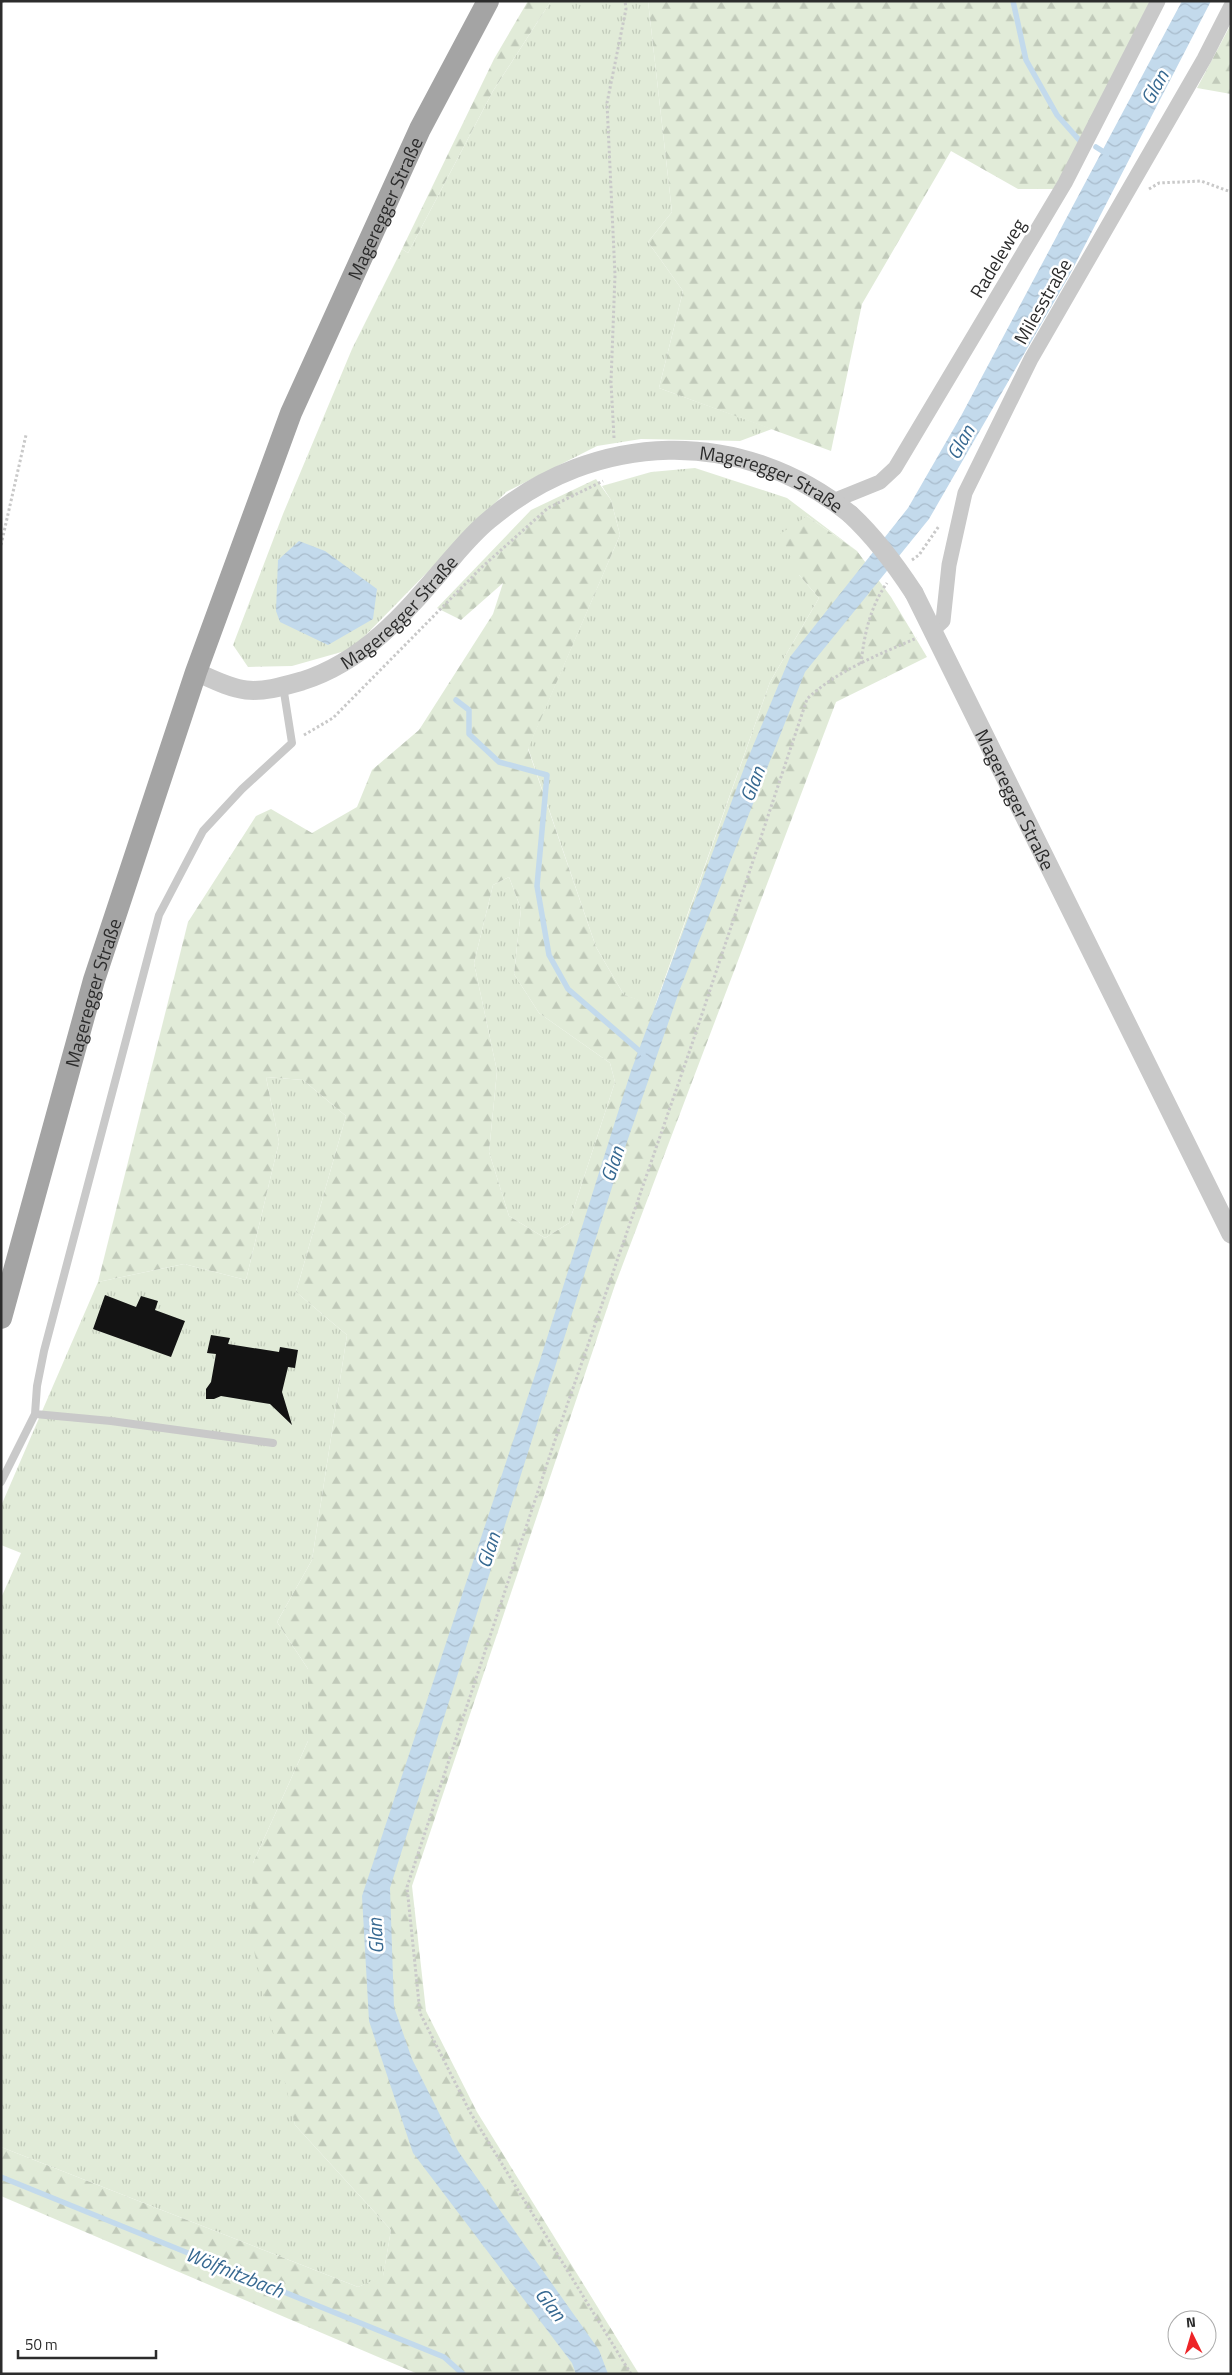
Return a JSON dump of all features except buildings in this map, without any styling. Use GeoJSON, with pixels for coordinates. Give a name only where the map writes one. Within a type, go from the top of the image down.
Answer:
{"type":"FeatureCollection","features":[{"type":"Feature","properties":{"kind":"main road","name":"Mageregger Straße"},"geometry":{"type":"LineString","coordinates":[[1,1318],[94,980],[196,672],[292,414],[420,129],[488,1]]}},
{"type":"Feature","properties":{"kind":"street","name":"Radeleweg"},"geometry":{"type":"LineString","coordinates":[[833,501],[880,482],[895,468],[1065,183],[1158,1]]}},
{"type":"Feature","properties":{"kind":"street","name":"Milesstraße"},"geometry":{"type":"LineString","coordinates":[[926,634],[943,621],[949,565],[962,500],[1031,359],[1204,59],[1231,6]]}},
{"type":"Feature","properties":{"kind":"street","name":"Mageregger Straße"},"geometry":{"type":"LineString","coordinates":[[196,672],[245,690],[283,686],[332,669],[373,643],[407,610],[466,542],[505,507],[539,485],[568,471],[615,456],[649,451],[689,449],[742,458],[791,476],[833,501],[868,530],[891,558],[914,593],[926,634],[1231,1234]]}},
{"type":"Feature","properties":{"kind":"lane"},"geometry":{"type":"LineString","coordinates":[[1,1482],[35,1414],[36,1386],[44,1351],[159,915],[203,831],[242,790],[292,743],[283,686]]}},
{"type":"Feature","properties":{"kind":"lane"},"geometry":{"type":"LineString","coordinates":[[35,1414],[111,1421],[273,1443]]}},
{"type":"Feature","properties":{"kind":"path"},"geometry":{"type":"LineString","coordinates":[[615,456],[611,382],[615,275],[606,103],[626,8],[625,1]]}},
{"type":"Feature","properties":{"kind":"path"},"geometry":{"type":"LineString","coordinates":[[1120,205],[1159,183],[1201,181],[1231,192]]}},
{"type":"Feature","properties":{"kind":"path"},"geometry":{"type":"LineString","coordinates":[[1,545],[26,435]]}},
{"type":"Feature","properties":{"kind":"path"},"geometry":{"type":"LineString","coordinates":[[292,743],[333,718],[482,567],[548,508],[607,479]]}},
{"type":"Feature","properties":{"kind":"path"},"geometry":{"type":"LineString","coordinates":[[861,664],[864,637],[878,599]]}},
{"type":"Feature","properties":{"kind":"path"},"geometry":{"type":"LineString","coordinates":[[631,2374],[470,2112],[420,2012],[407,1887],[553,1446],[692,1044],[807,699],[824,684],[861,664],[926,634]]}},
{"type":"Feature","properties":{"kind":"green space"},"geometry":{"type":"Polygon","coordinates":[[[528,1],[551,1],[493,91],[408,253],[402,249],[494,59],[528,1]]]}},
{"type":"Feature","properties":{"kind":"green space"},"geometry":{"type":"Polygon","coordinates":[[[551,1],[648,1],[672,212],[648,242],[683,291],[659,388],[772,429],[740,441],[641,439],[597,446],[506,492],[352,649],[292,666],[248,667],[233,645],[283,514],[352,349],[402,249],[408,253],[493,91],[551,1]]]}},
{"type":"Feature","properties":{"kind":"green space"},"geometry":{"type":"Polygon","coordinates":[[[648,1],[1152,1],[1055,189],[1018,189],[951,151],[862,304],[831,451],[659,388],[683,291],[648,242],[672,212],[648,1]]]}},
{"type":"Feature","properties":{"kind":"green space"},"geometry":{"type":"Polygon","coordinates":[[[1231,24],[1231,94],[1197,88],[1231,24]]]}},
{"type":"Feature","properties":{"kind":"green space"},"geometry":{"type":"Polygon","coordinates":[[[695,468],[787,498],[857,551],[807,516],[799,575],[819,598],[770,682],[655,1006],[624,995],[596,947],[528,748],[620,535],[611,500],[602,486],[651,472],[695,468]]]}},
{"type":"Feature","properties":{"kind":"green space"},"geometry":{"type":"Polygon","coordinates":[[[596,479],[611,500],[620,535],[528,749],[596,947],[624,995],[656,1005],[770,682],[819,598],[799,575],[780,534],[807,516],[857,551],[891,597],[927,657],[836,702],[615,1285],[412,1886],[426,2011],[477,2112],[639,2374],[418,2374],[1,2196],[1,2147],[358,2287],[383,2276],[391,2230],[295,2125],[250,1934],[253,1863],[308,1741],[308,1669],[277,1622],[312,1560],[347,1335],[296,1292],[346,1116],[303,1080],[266,1077],[279,1142],[246,1280],[184,1264],[98,1282],[188,922],[256,816],[271,809],[312,833],[357,807],[372,770],[419,730],[493,614],[503,583],[461,620],[437,608],[531,510],[596,479]],[[509,877],[493,885],[474,963],[497,1071],[489,1152],[509,1216],[545,1238],[569,1223],[615,1082],[610,1063],[539,1013],[514,974],[521,909],[509,877]]]}},
{"type":"Feature","properties":{"kind":"green space"},"geometry":{"type":"Polygon","coordinates":[[[509,877],[521,909],[514,974],[539,1013],[610,1063],[615,1082],[569,1223],[545,1238],[509,1216],[489,1152],[497,1071],[474,963],[493,885],[509,877]]]}},
{"type":"Feature","properties":{"kind":"green space"},"geometry":{"type":"Polygon","coordinates":[[[266,1077],[303,1080],[346,1116],[296,1292],[347,1335],[312,1560],[277,1622],[308,1669],[308,1741],[253,1863],[295,2125],[391,2230],[383,2277],[358,2287],[1,2147],[1,1598],[21,1553],[1,1545],[1,1506],[98,1282],[184,1264],[246,1280],[279,1142],[266,1077]]]}},
{"type":"Feature","properties":{"kind":"water","name":"Glan"},"geometry":{"type":"Polygon","coordinates":[[[1182,1],[1211,1],[1069,276],[929,519],[805,672],[680,989],[620,1162],[390,1888],[394,2007],[412,2059],[458,2151],[599,2350],[608,2374],[576,2374],[572,2363],[413,2153],[369,2021],[362,1896],[541,1357],[631,1071],[746,763],[790,657],[908,508],[961,416],[1182,1]]]}},
{"type":"Feature","properties":{"kind":"water"},"geometry":{"type":"Polygon","coordinates":[[[299,541],[325,551],[377,589],[373,619],[328,645],[280,622],[276,611],[278,560],[299,541]]]}},
{"type":"Feature","properties":{"kind":"waterway"},"geometry":{"type":"LineString","coordinates":[[1013,1],[1026,60],[1057,115],[1080,141]]}},
{"type":"Feature","properties":{"kind":"waterway"},"geometry":{"type":"LineString","coordinates":[[1096,147],[1107,154]]}},
{"type":"Feature","properties":{"kind":"waterway"},"geometry":{"type":"LineString","coordinates":[[456,700],[469,710],[469,734],[499,762],[547,775],[537,886],[549,955],[568,989],[643,1054]]}},
{"type":"Feature","properties":{"kind":"waterway","name":"Wölfnitzbach"},"geometry":{"type":"LineString","coordinates":[[1,2177],[444,2357],[463,2374]]}}]}
